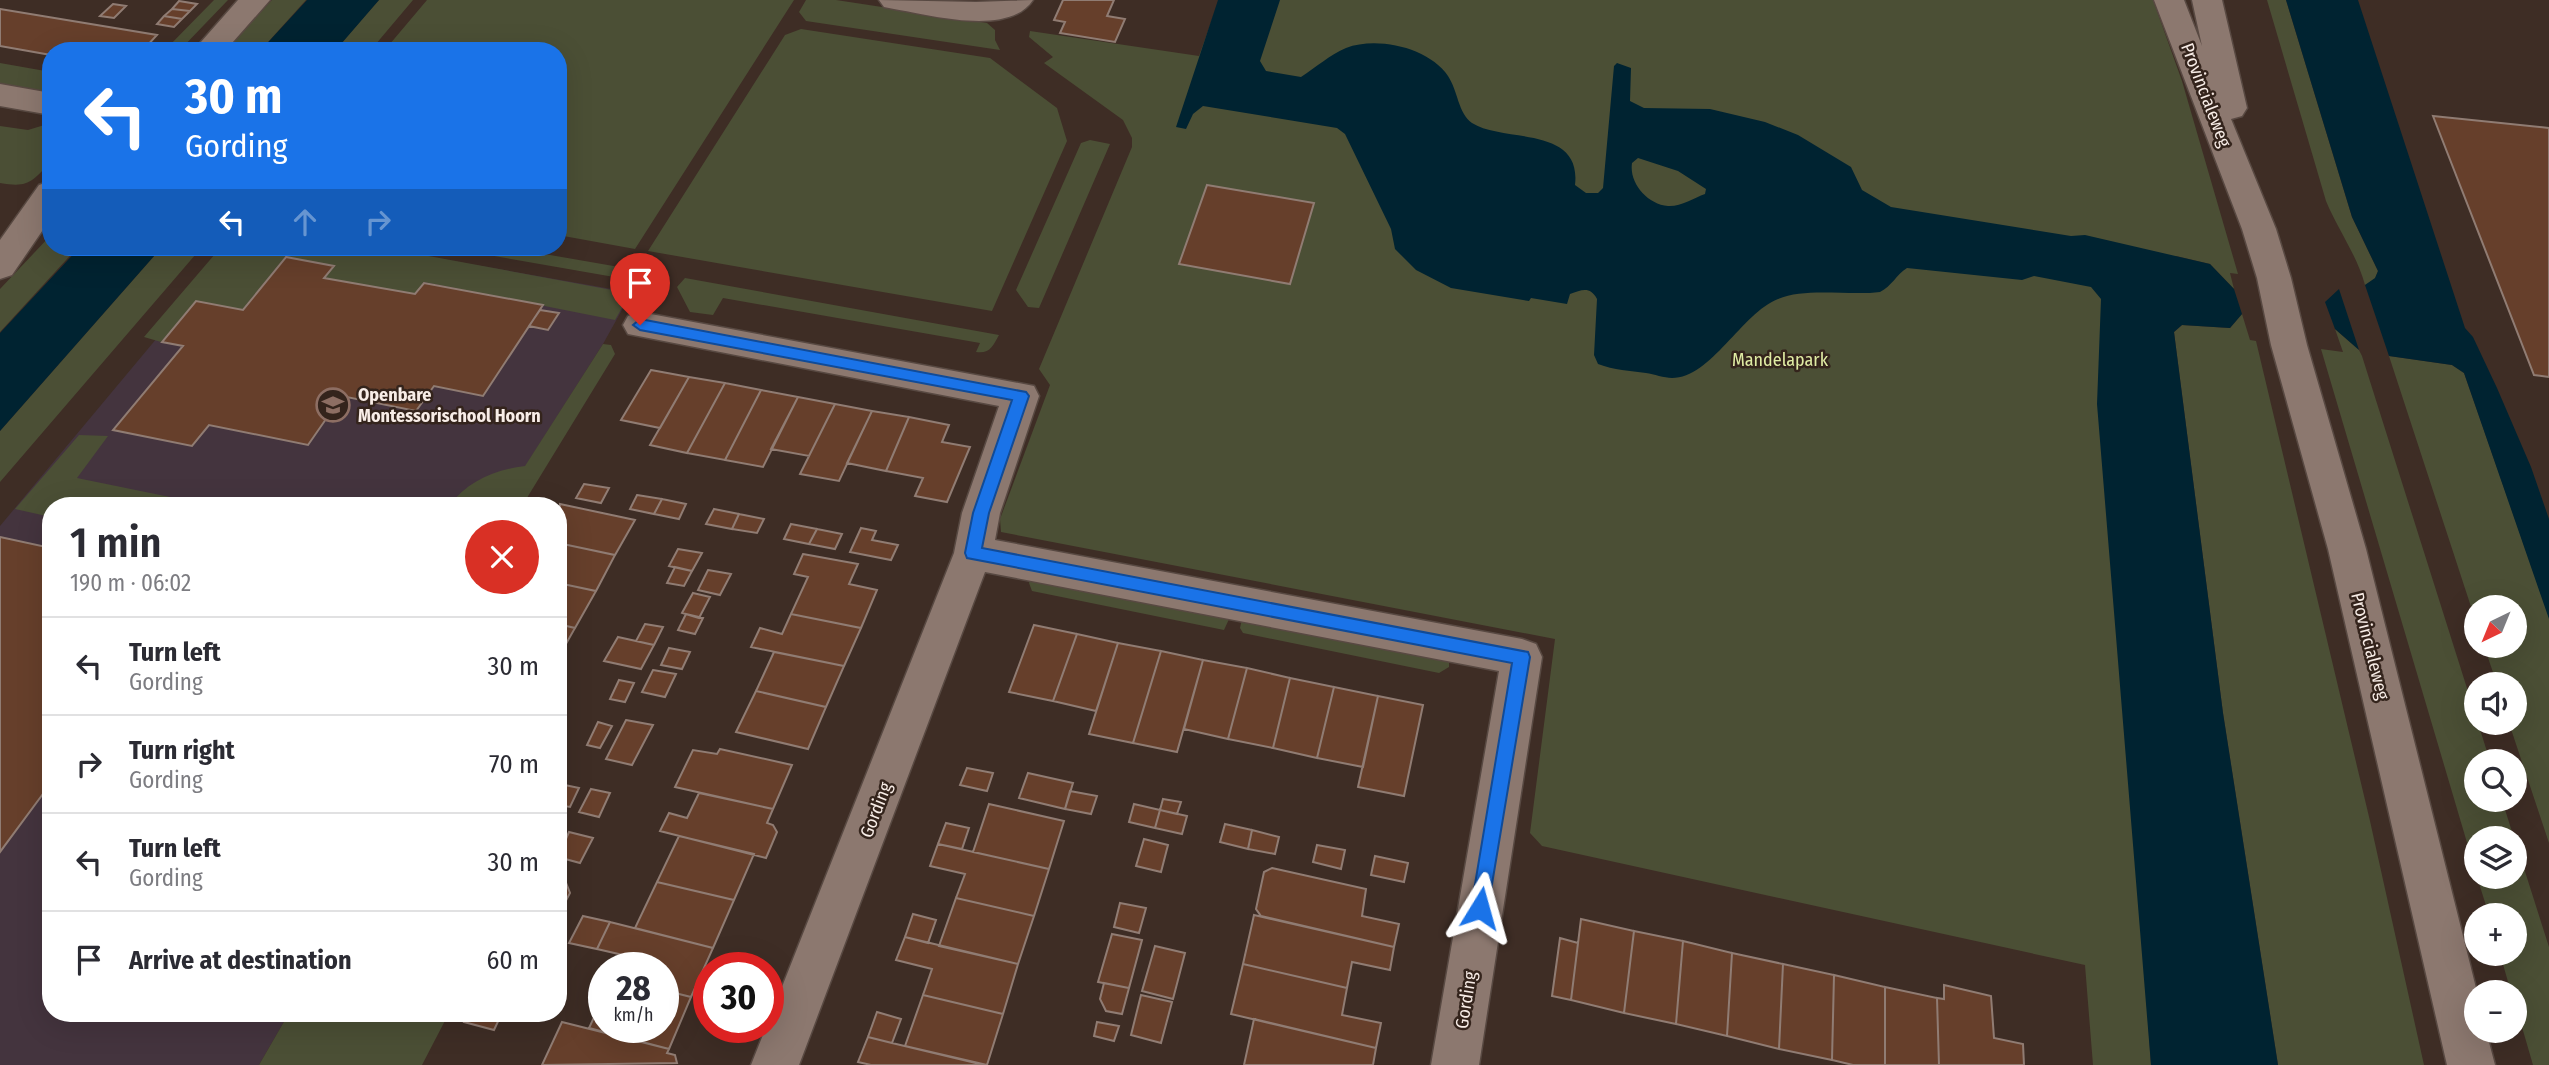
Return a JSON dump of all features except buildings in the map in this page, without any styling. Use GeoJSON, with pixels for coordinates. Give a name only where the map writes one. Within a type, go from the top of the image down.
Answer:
{"type":"FeatureCollection","features":[{"type":"Feature","properties":{"kind":"street"},"geometry":{"type":"LineString","coordinates":[[216,42],[255,0]]}},
{"type":"Feature","properties":{"kind":"street"},"geometry":{"type":"LineString","coordinates":[[894,0],[981,12],[1007,8],[1018,0]]}},
{"type":"Feature","properties":{"kind":"street","name":"Provincialeweg"},"geometry":{"type":"LineString","coordinates":[[2169,0],[2259,229]]}},
{"type":"Feature","properties":{"kind":"street","name":"Provincialeweg"},"geometry":{"type":"LineString","coordinates":[[2207,0],[2259,229],[2347,549],[2471,1065]]}},
{"type":"Feature","properties":{"kind":"street"},"geometry":{"type":"LineString","coordinates":[[0,95],[42,102]]}},
{"type":"Feature","properties":{"kind":"street"},"geometry":{"type":"LineString","coordinates":[[0,266],[15,222],[42,200]]}},
{"type":"Feature","properties":{"kind":"street","name":"Gording"},"geometry":{"type":"LineString","coordinates":[[640,325],[1021,396],[981,513],[973,553],[775,1065]]}},
{"type":"Feature","properties":{"kind":"street","name":"Gording"},"geometry":{"type":"LineString","coordinates":[[973,553],[1522,657],[1455,1065]]}},
{"type":"Feature","properties":{"kind":"shaded area","name":"Openbare Montessorischool Hoorn"},"geometry":{"type":"Polygon","coordinates":[[[225,256],[424,256],[623,291],[628,299],[603,344],[506,497],[42,497],[42,1022],[284,1022],[259,1065],[0,1065],[0,526],[225,256]]]}},
{"type":"Feature","properties":{"kind":"green space"},"geometry":{"type":"Polygon","coordinates":[[[214,0],[228,0],[188,42],[173,42],[214,0]]]}},
{"type":"Feature","properties":{"kind":"green space"},"geometry":{"type":"Polygon","coordinates":[[[272,0],[306,0],[268,42],[232,42],[272,0]]]}},
{"type":"Feature","properties":{"kind":"green space"},"geometry":{"type":"Polygon","coordinates":[[[379,0],[413,0],[378,42],[342,42],[379,0]]]}},
{"type":"Feature","properties":{"kind":"green space"},"geometry":{"type":"Polygon","coordinates":[[[427,0],[794,0],[635,249],[567,237],[567,42],[392,42],[427,0]]]}},
{"type":"Feature","properties":{"kind":"green space"},"geometry":{"type":"Polygon","coordinates":[[[806,0],[836,0],[987,23],[995,30],[995,40],[1000,50],[806,21],[799,12],[806,0]]]}},
{"type":"Feature","properties":{"kind":"green space","name":"Mandelapark"},"geometry":{"type":"Polygon","coordinates":[[[1219,0],[2153,0],[2182,81],[2238,274],[2230,273],[2234,289],[2210,264],[2176,256],[2145,978],[2151,1065],[2093,1065],[2085,965],[1542,846],[1530,833],[1555,639],[1001,532],[1000,519],[1050,385],[1039,369],[1132,147],[1132,138],[1123,120],[1044,63],[1053,57],[1029,37],[1030,31],[1199,56],[1219,0]]]}},
{"type":"Feature","properties":{"kind":"green space"},"geometry":{"type":"Polygon","coordinates":[[[2267,0],[2286,0],[2352,217],[2378,271],[2375,279],[2365,285],[2326,201],[2267,0]]]}},
{"type":"Feature","properties":{"kind":"green space"},"geometry":{"type":"Polygon","coordinates":[[[801,29],[990,58],[1057,108],[1067,141],[992,311],[648,251],[785,35],[801,29]]]}},
{"type":"Feature","properties":{"kind":"green space"},"geometry":{"type":"Polygon","coordinates":[[[0,63],[42,70],[42,93],[0,86],[0,63]]]}},
{"type":"Feature","properties":{"kind":"green space"},"geometry":{"type":"Polygon","coordinates":[[[0,126],[28,130],[42,126],[42,171],[24,184],[0,183],[0,126]]]}},
{"type":"Feature","properties":{"kind":"green space"},"geometry":{"type":"Polygon","coordinates":[[[1090,140],[1110,144],[1039,308],[1028,307],[1016,290],[1081,143],[1090,140]]]}},
{"type":"Feature","properties":{"kind":"green space"},"geometry":{"type":"Polygon","coordinates":[[[42,245],[42,256],[70,256],[0,332],[0,289],[42,245]]]}},
{"type":"Feature","properties":{"kind":"green space"},"geometry":{"type":"Polygon","coordinates":[[[154,256],[194,256],[0,482],[0,431],[154,256]]]}},
{"type":"Feature","properties":{"kind":"green space"},"geometry":{"type":"Polygon","coordinates":[[[213,256],[429,256],[623,292],[627,299],[615,320],[424,282],[415,294],[325,278],[333,266],[285,257],[242,310],[196,301],[161,342],[144,337],[213,256]]]}},
{"type":"Feature","properties":{"kind":"green space"},"geometry":{"type":"Polygon","coordinates":[[[494,256],[556,256],[625,268],[614,277],[494,256]]]}},
{"type":"Feature","properties":{"kind":"green space"},"geometry":{"type":"Polygon","coordinates":[[[685,278],[999,335],[988,350],[976,352],[980,343],[723,298],[713,315],[690,312],[677,287],[685,278]]]}},
{"type":"Feature","properties":{"kind":"green space"},"geometry":{"type":"Polygon","coordinates":[[[2242,314],[2250,340],[2256,341],[2370,821],[2424,1065],[2278,1065],[2223,713],[2174,332],[2182,325],[2230,328],[2242,314]]]}},
{"type":"Feature","properties":{"kind":"green space"},"geometry":{"type":"Polygon","coordinates":[[[2335,329],[2359,350],[2362,356],[2464,679],[2464,735],[2482,735],[2486,749],[2464,749],[2464,812],[2506,812],[2510,826],[2464,826],[2464,832],[2321,349],[2343,352],[2335,329]]]}},
{"type":"Feature","properties":{"kind":"green space"},"geometry":{"type":"Polygon","coordinates":[[[603,344],[611,345],[615,354],[528,497],[456,497],[482,478],[525,466],[603,344]]]}},
{"type":"Feature","properties":{"kind":"green space"},"geometry":{"type":"Polygon","coordinates":[[[2389,356],[2452,365],[2464,373],[2549,617],[2549,843],[2527,777],[2527,749],[2518,749],[2513,735],[2527,735],[2527,672],[2493,672],[2488,658],[2527,658],[2527,595],[2467,595],[2389,356]]]}},
{"type":"Feature","properties":{"kind":"green space"},"geometry":{"type":"Polygon","coordinates":[[[79,435],[108,436],[77,478],[170,497],[42,497],[42,515],[15,509],[79,435]]]}},
{"type":"Feature","properties":{"kind":"green space"},"geometry":{"type":"Polygon","coordinates":[[[1031,577],[1230,617],[1224,630],[1032,591],[1029,583],[1031,577]]]}},
{"type":"Feature","properties":{"kind":"green space"},"geometry":{"type":"Polygon","coordinates":[[[1242,619],[1449,660],[1449,667],[1439,673],[1243,633],[1240,628],[1242,619]]]}},
{"type":"Feature","properties":{"kind":"green space"},"geometry":{"type":"Polygon","coordinates":[[[2527,878],[2549,947],[2549,1065],[2533,1065],[2527,1043],[2527,980],[2508,980],[2503,966],[2527,966],[2527,903],[2485,903],[2481,889],[2527,889],[2527,878]]]}},
{"type":"Feature","properties":{"kind":"green space"},"geometry":{"type":"Polygon","coordinates":[[[284,1022],[444,1022],[422,1065],[259,1065],[284,1022]]]}},
{"type":"Feature","properties":{"kind":"water"},"geometry":{"type":"Polygon","coordinates":[[[307,0],[379,0],[343,42],[268,42],[307,0]]]}},
{"type":"Feature","properties":{"kind":"water"},"geometry":{"type":"Polygon","coordinates":[[[1218,0],[1280,0],[1260,61],[1266,71],[1301,77],[1346,48],[1373,43],[1416,52],[1429,58],[1448,76],[1467,119],[1486,129],[1554,144],[1566,153],[1574,166],[1575,185],[1586,193],[1598,193],[1603,188],[1614,66],[1617,63],[1631,68],[1630,101],[1644,108],[1710,109],[1765,122],[1798,135],[1851,167],[1862,190],[1891,207],[2071,236],[2085,235],[2210,264],[2234,289],[2242,314],[2230,328],[2182,325],[2174,332],[2223,713],[2278,1065],[2151,1065],[2097,404],[2101,299],[2091,287],[2034,276],[2022,280],[1907,268],[1880,292],[1801,293],[1778,299],[1752,317],[1700,368],[1686,375],[1669,378],[1616,369],[1598,364],[1594,355],[1597,299],[1592,292],[1582,290],[1570,294],[1567,304],[1531,298],[1529,301],[1451,288],[1416,270],[1395,249],[1391,229],[1345,134],[1337,128],[1203,106],[1193,114],[1186,129],[1176,127],[1218,0]],[[1638,158],[1632,163],[1633,178],[1641,191],[1653,201],[1668,206],[1682,204],[1705,194],[1706,189],[1678,171],[1638,158]]]}},
{"type":"Feature","properties":{"kind":"water"},"geometry":{"type":"Polygon","coordinates":[[[2286,0],[2358,0],[2465,328],[2473,337],[2497,388],[2531,467],[2549,519],[2549,619],[2464,373],[2452,365],[2389,356],[2365,285],[2375,278],[2378,271],[2352,217],[2286,0]]]}},
{"type":"Feature","properties":{"kind":"water"},"geometry":{"type":"Polygon","coordinates":[[[72,256],[154,256],[0,431],[0,333],[72,256]]]}},
{"type":"Feature","properties":{"kind":"water"},"geometry":{"type":"Polygon","coordinates":[[[2339,289],[2359,350],[2335,329],[2325,302],[2339,289]]]}},
{"type":"Feature","properties":{"kind":"place","name":"Openbare Montessorischool Hoorn"},"geometry":{"type":"Point","coordinates":[333,405]}},
{"type":"Feature","properties":{"kind":"route"},"geometry":{"type":"LineString","coordinates":[[640,325],[1021,396],[981,513],[973,553],[1522,657],[1480,908]]}}]}
